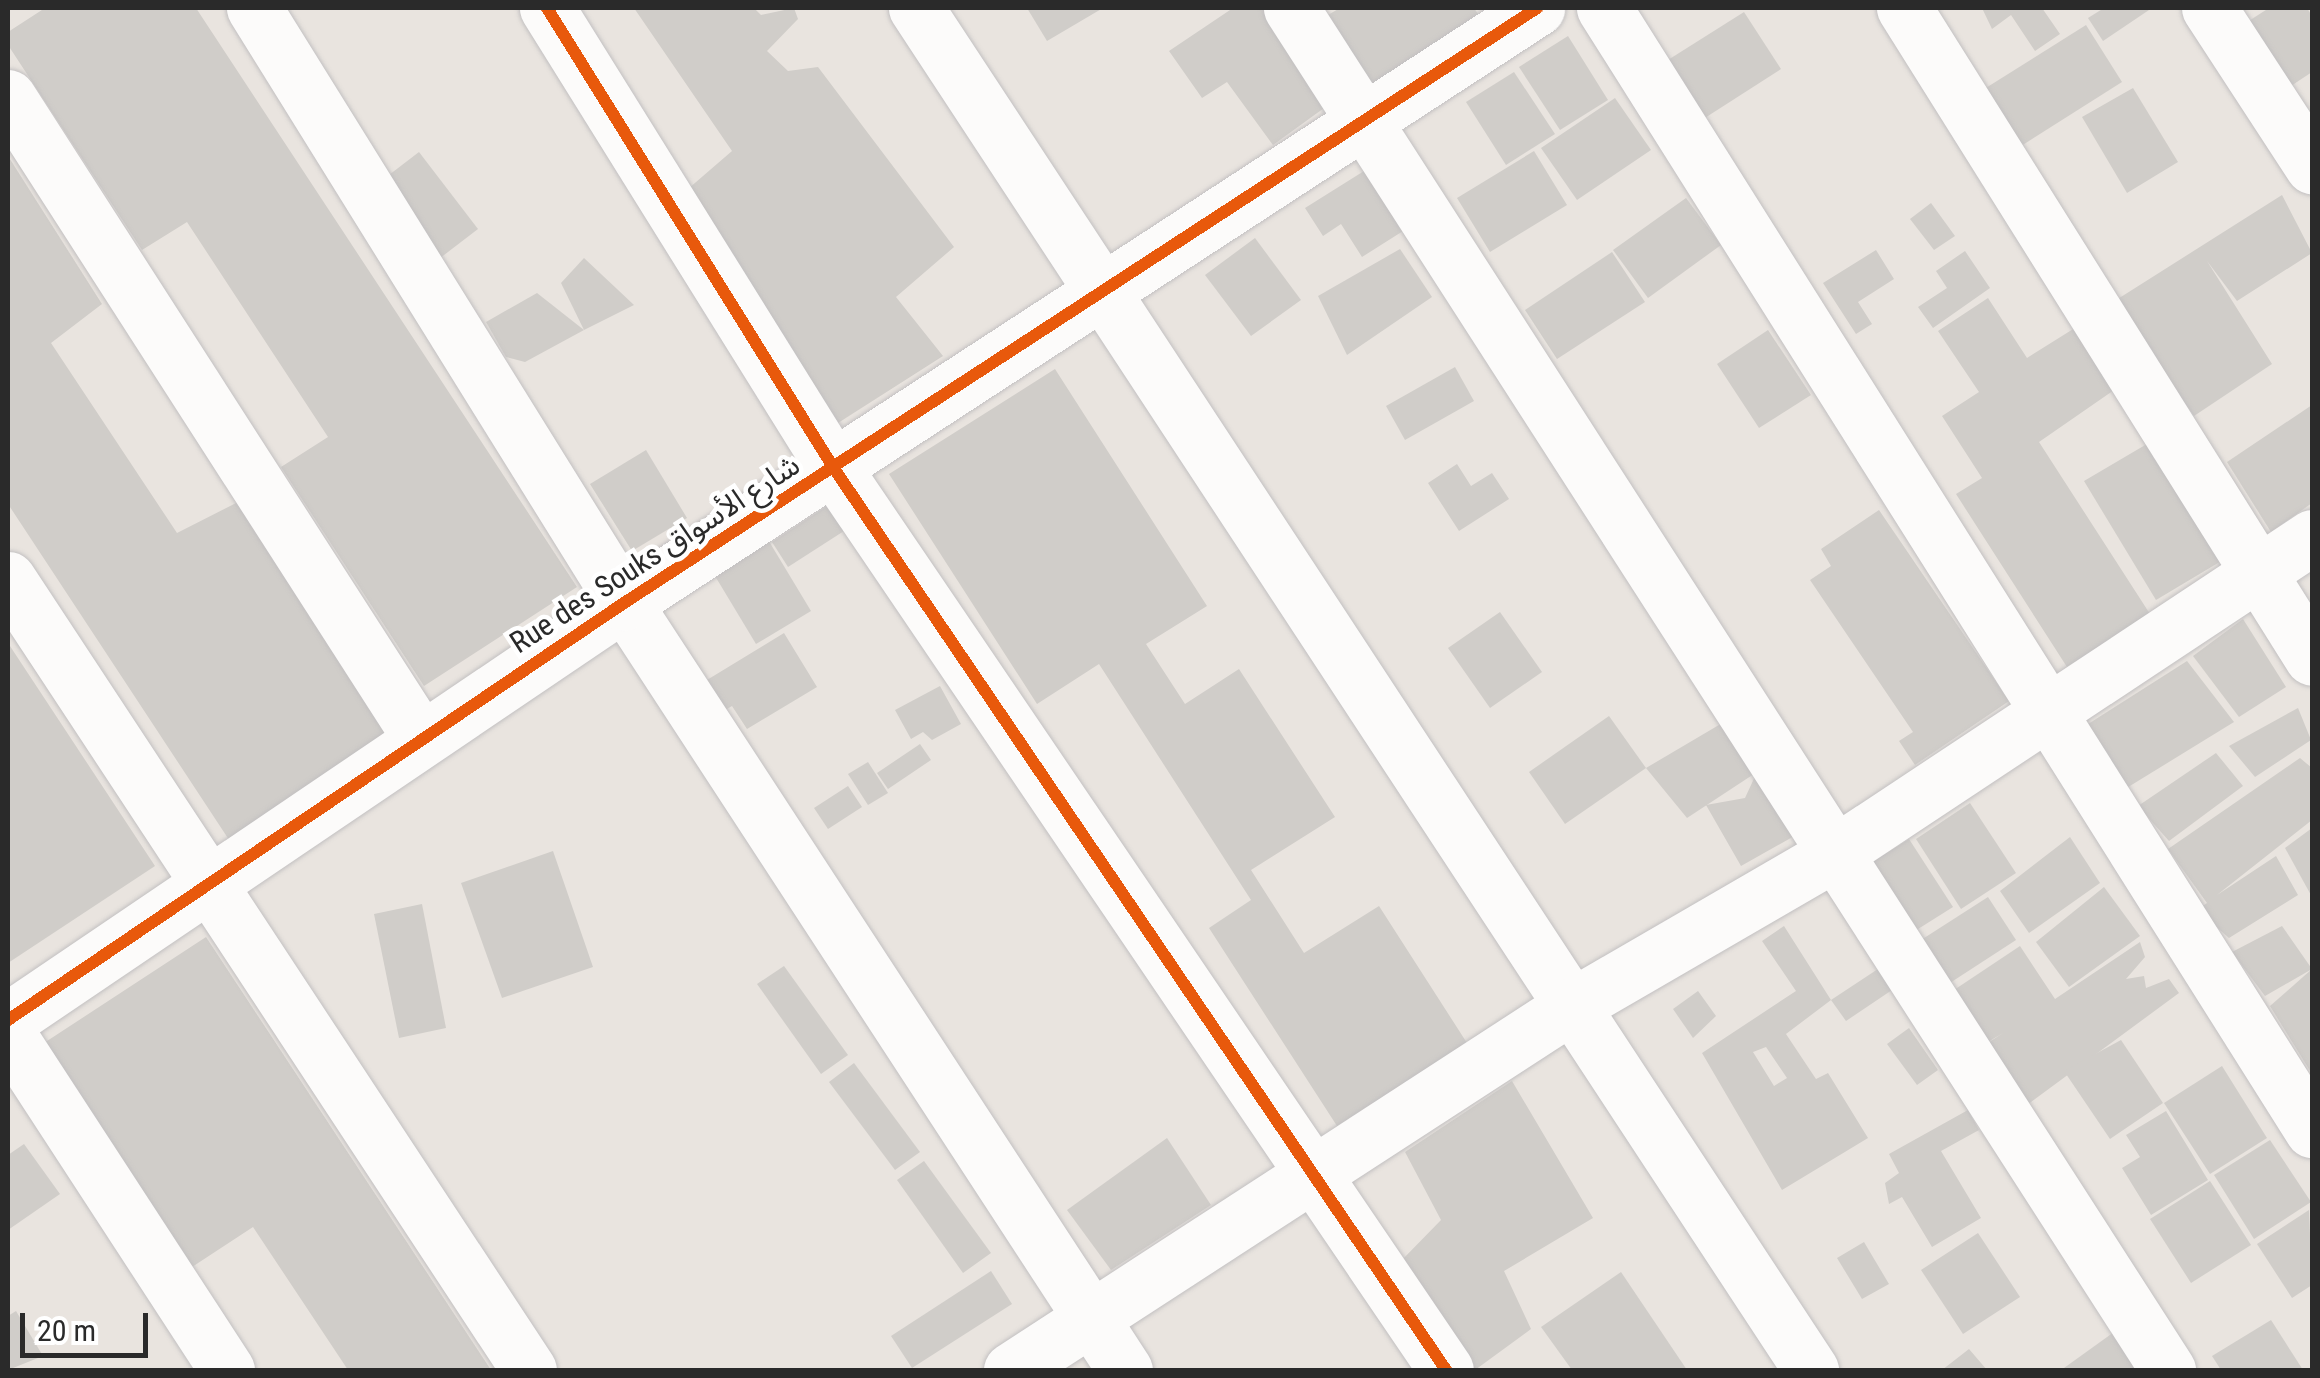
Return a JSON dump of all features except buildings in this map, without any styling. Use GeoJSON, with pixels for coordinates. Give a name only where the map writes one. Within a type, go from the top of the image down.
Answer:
{"type":"FeatureCollection","features":[{"type":"Feature","properties":{"kind":"street"},"geometry":{"type":"LineString","coordinates":[[254,8],[624,603],[1125,1370]]}},
{"type":"Feature","properties":{"kind":"street"},"geometry":{"type":"LineString","coordinates":[[548,8],[833,467],[1446,1370]]}},
{"type":"Feature","properties":{"kind":"street"},"geometry":{"type":"LineString","coordinates":[[916,8],[1811,1370]]}},
{"type":"Feature","properties":{"kind":"street"},"geometry":{"type":"LineString","coordinates":[[1291,8],[1832,855],[2168,1370]]}},
{"type":"Feature","properties":{"kind":"street","name":"Rue des Souks شارع الأسواق"},"geometry":{"type":"LineString","coordinates":[[8,1020],[624,603],[1537,8]]}},
{"type":"Feature","properties":{"kind":"street"},"geometry":{"type":"LineString","coordinates":[[1604,8],[2052,709],[2312,1130]]}},
{"type":"Feature","properties":{"kind":"street"},"geometry":{"type":"LineString","coordinates":[[1904,8],[2312,658]]}},
{"type":"Feature","properties":{"kind":"street"},"geometry":{"type":"LineString","coordinates":[[2209,8],[2312,166]]}},
{"type":"Feature","properties":{"kind":"street"},"geometry":{"type":"LineString","coordinates":[[8,97],[421,739]]}},
{"type":"Feature","properties":{"kind":"street"},"geometry":{"type":"LineString","coordinates":[[1010,1370],[1570,1007],[1832,855],[2312,537]]}},
{"type":"Feature","properties":{"kind":"street"},"geometry":{"type":"LineString","coordinates":[[8,580],[529,1370]]}},
{"type":"Feature","properties":{"kind":"street"},"geometry":{"type":"LineString","coordinates":[[8,1034],[226,1370]]}},
{"type":"Feature","properties":{"kind":"cycle path"},"geometry":{"type":"LineString","coordinates":[[547,8],[833,467],[1446,1370]]}},
{"type":"Feature","properties":{"kind":"cycle path"},"geometry":{"type":"LineString","coordinates":[[8,1020],[624,603],[1537,8]]}}]}
